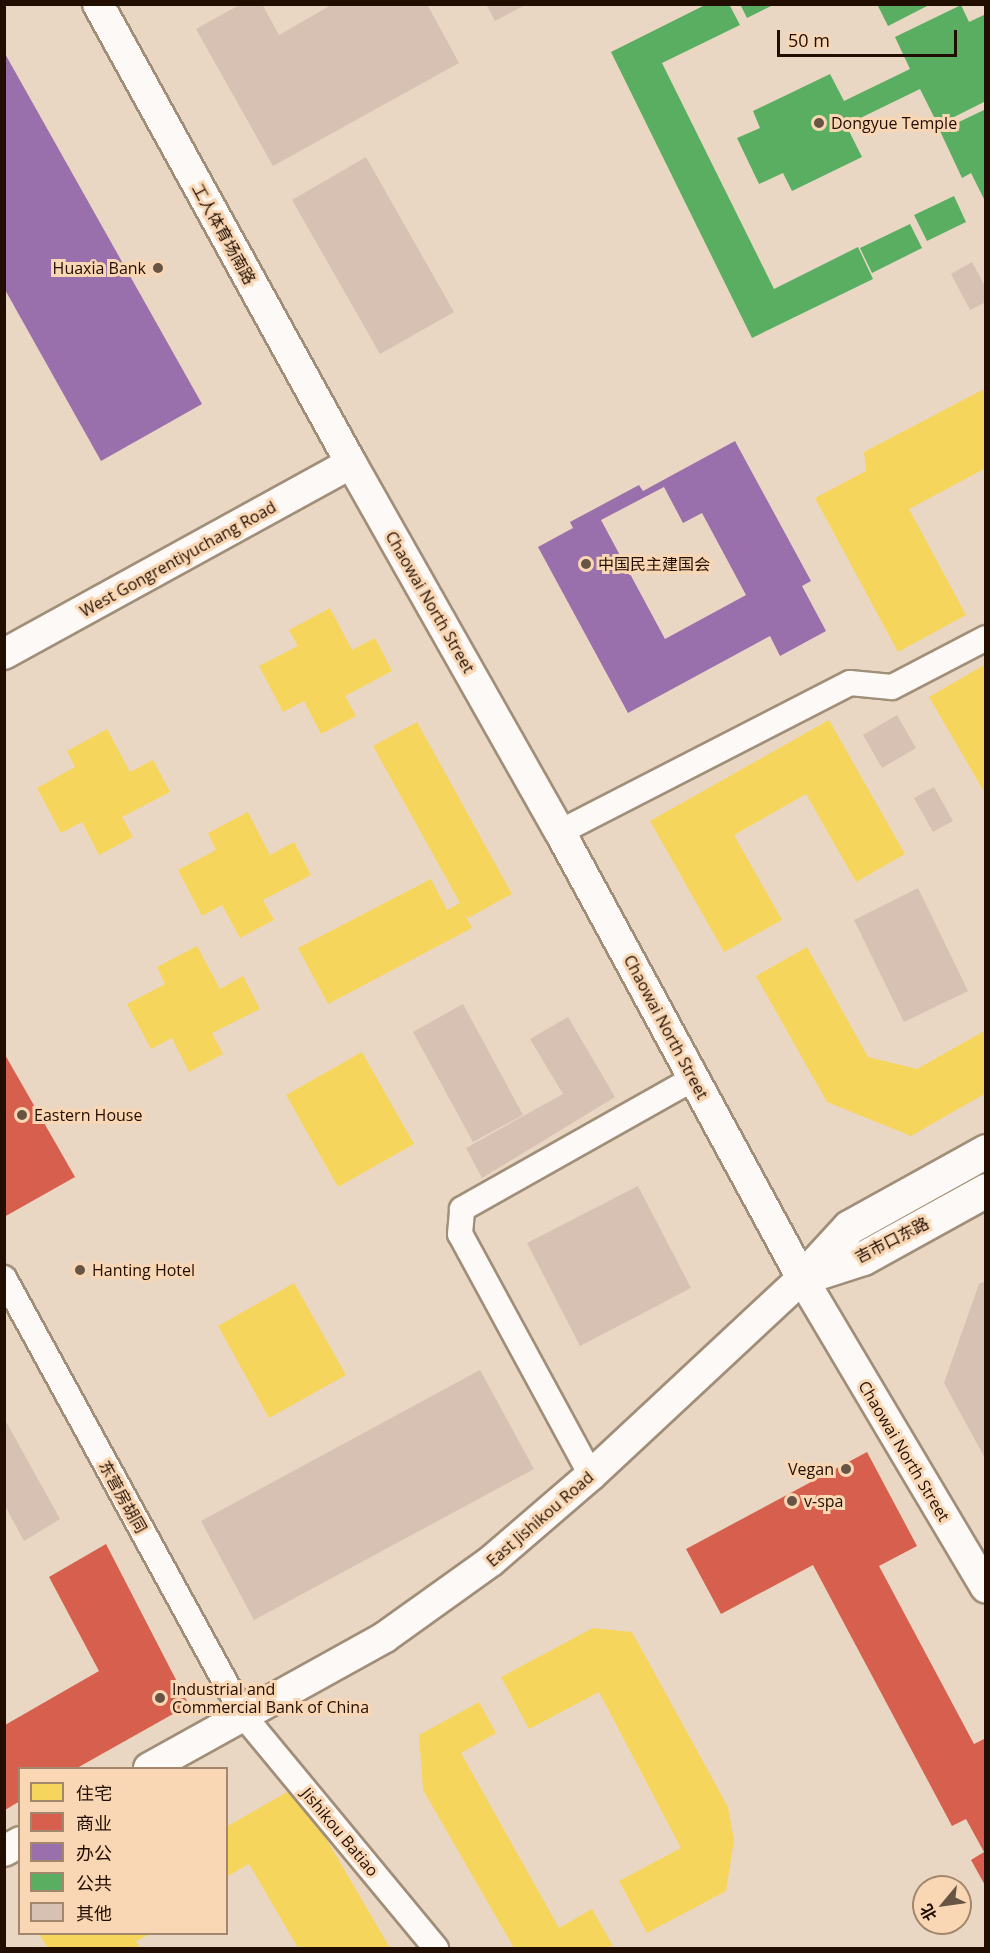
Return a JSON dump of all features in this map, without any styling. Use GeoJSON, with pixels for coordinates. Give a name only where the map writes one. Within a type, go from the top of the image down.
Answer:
{"type":"FeatureCollection","features":[{"type":"Feature","properties":{"kind":"main road","name":"吉市口东路"},"geometry":{"type":"LineString","coordinates":[[802,1278],[849,1227],[986,1151]]}},
{"type":"Feature","properties":{"kind":"main road","name":"吉市口东路"},"geometry":{"type":"LineString","coordinates":[[802,1278],[863,1258],[986,1190]]}},
{"type":"Feature","properties":{"kind":"street","name":"工人体育场南路"},"geometry":{"type":"LineString","coordinates":[[98,4],[351,463]]}},
{"type":"Feature","properties":{"kind":"street","name":"West Gongrentiyuchang Road"},"geometry":{"type":"LineString","coordinates":[[4,654],[351,463]]}},
{"type":"Feature","properties":{"kind":"street","name":"Chaowai North Street"},"geometry":{"type":"LineString","coordinates":[[351,463],[560,832],[802,1278],[986,1588]]}},
{"type":"Feature","properties":{"kind":"street"},"geometry":{"type":"LineString","coordinates":[[560,832],[850,683],[892,687],[986,638]]}},
{"type":"Feature","properties":{"kind":"street"},"geometry":{"type":"LineString","coordinates":[[591,1475],[460,1234],[462,1209],[693,1079]]}},
{"type":"Feature","properties":{"kind":"street","name":"东营房胡同"},"geometry":{"type":"LineString","coordinates":[[4,1278],[243,1715]]}},
{"type":"Feature","properties":{"kind":"street","name":"East Jishikou Road"},"geometry":{"type":"LineString","coordinates":[[151,1767],[385,1637],[491,1561],[591,1475],[802,1278]]}},
{"type":"Feature","properties":{"kind":"street","name":"Jishikou Batiao"},"geometry":{"type":"LineString","coordinates":[[243,1715],[436,1948]]}},
{"type":"Feature","properties":{"kind":"street"},"geometry":{"type":"LineString","coordinates":[[4,1851],[18,1843]]}},
{"type":"Feature","properties":{"kind":"building: 住宅"},"geometry":{"type":"Polygon","coordinates":[[[4,62],[38,119],[4,139],[4,62]]]}},
{"type":"Feature","properties":{"kind":"building: 住宅"},"geometry":{"type":"Polygon","coordinates":[[[103,242],[144,315],[57,365],[17,290],[103,242]]]}},
{"type":"Feature","properties":{"kind":"building: 住宅"},"geometry":{"type":"Polygon","coordinates":[[[986,388],[986,468],[909,509],[966,615],[898,652],[815,498],[866,471],[864,452],[986,388]]]}},
{"type":"Feature","properties":{"kind":"building: 住宅"},"geometry":{"type":"Polygon","coordinates":[[[330,608],[352,650],[375,638],[392,671],[345,696],[356,716],[321,734],[304,701],[283,712],[259,666],[298,646],[289,630],[330,608]]]}},
{"type":"Feature","properties":{"kind":"building: 住宅"},"geometry":{"type":"Polygon","coordinates":[[[986,664],[986,795],[929,697],[986,664]]]}},
{"type":"Feature","properties":{"kind":"building: 住宅"},"geometry":{"type":"Polygon","coordinates":[[[829,720],[905,854],[856,882],[806,794],[734,835],[782,920],[724,952],[650,821],[829,720]]]}},
{"type":"Feature","properties":{"kind":"building: 住宅"},"geometry":{"type":"Polygon","coordinates":[[[417,722],[512,894],[468,918],[464,913],[472,928],[328,1004],[298,948],[431,879],[447,910],[460,903],[373,746],[417,722]]]}},
{"type":"Feature","properties":{"kind":"building: 住宅"},"geometry":{"type":"Polygon","coordinates":[[[107,729],[130,772],[153,760],[170,792],[122,817],[133,837],[99,855],[82,822],[61,833],[37,788],[75,767],[67,751],[107,729]]]}},
{"type":"Feature","properties":{"kind":"building: 住宅"},"geometry":{"type":"Polygon","coordinates":[[[248,812],[270,855],[294,842],[311,875],[263,900],[274,920],[240,938],[222,905],[202,916],[178,870],[216,850],[208,833],[248,812]]]}},
{"type":"Feature","properties":{"kind":"building: 住宅"},"geometry":{"type":"Polygon","coordinates":[[[197,946],[220,989],[243,976],[260,1009],[212,1033],[223,1054],[189,1072],[172,1038],[151,1049],[127,1004],[165,984],[157,967],[197,946]]]}},
{"type":"Feature","properties":{"kind":"building: 住宅"},"geometry":{"type":"Polygon","coordinates":[[[807,947],[868,1057],[917,1069],[986,1030],[986,1093],[911,1136],[827,1102],[756,976],[807,947]]]}},
{"type":"Feature","properties":{"kind":"building: 住宅"},"geometry":{"type":"Polygon","coordinates":[[[362,1052],[414,1144],[338,1187],[286,1095],[362,1052]]]}},
{"type":"Feature","properties":{"kind":"building: 住宅"},"geometry":{"type":"Polygon","coordinates":[[[294,1283],[346,1375],[269,1418],[218,1326],[294,1283]]]}},
{"type":"Feature","properties":{"kind":"building: 住宅"},"geometry":{"type":"Polygon","coordinates":[[[593,1628],[632,1632],[728,1807],[734,1840],[726,1891],[647,1933],[619,1881],[681,1848],[599,1692],[529,1729],[501,1677],[593,1628]]]}},
{"type":"Feature","properties":{"kind":"building: 住宅"},"geometry":{"type":"Polygon","coordinates":[[[479,1702],[496,1733],[461,1753],[559,1928],[592,1909],[613,1946],[609,1948],[514,1948],[423,1790],[419,1735],[479,1702]]]}},
{"type":"Feature","properties":{"kind":"building: 住宅"},"geometry":{"type":"Polygon","coordinates":[[[296,1787],[390,1948],[298,1948],[249,1864],[228,1876],[228,1826],[296,1787]]]}},
{"type":"Feature","properties":{"kind":"building: 住宅"},"geometry":{"type":"Polygon","coordinates":[[[40,1935],[148,1935],[136,1941],[140,1948],[48,1948],[40,1935]]]}},
{"type":"Feature","properties":{"kind":"building: 商业","name":"Eastern House"},"geometry":{"type":"Polygon","coordinates":[[[4,1053],[75,1177],[4,1217],[4,1053]]]}},
{"type":"Feature","properties":{"kind":"building: 商业"},"geometry":{"type":"Polygon","coordinates":[[[867,1452],[917,1546],[879,1566],[974,1744],[986,1738],[986,1887],[971,1860],[984,1852],[966,1819],[952,1826],[813,1565],[721,1614],[686,1549],[867,1452]]]}},
{"type":"Feature","properties":{"kind":"building: 商业"},"geometry":{"type":"Polygon","coordinates":[[[106,1544],[189,1705],[79,1767],[18,1767],[18,1802],[5,1810],[5,1725],[99,1671],[49,1577],[106,1544]]]}},
{"type":"Feature","properties":{"kind":"building: 办公"},"geometry":{"type":"Polygon","coordinates":[[[4,52],[202,404],[101,461],[4,288],[4,52]]]}},
{"type":"Feature","properties":{"kind":"building: 办公","name":"中国民主建国会"},"geometry":{"type":"Polygon","coordinates":[[[735,441],[811,581],[802,586],[826,631],[780,656],[770,636],[628,713],[538,547],[573,528],[570,522],[639,485],[643,491],[735,441]],[[664,487],[601,520],[665,639],[746,595],[702,513],[683,523],[664,487]]]}},
{"type":"Feature","properties":{"kind":"building: 公共"},"geometry":{"type":"Polygon","coordinates":[[[707,4],[729,4],[740,25],[662,63],[774,289],[858,247],[873,279],[752,338],[611,52],[707,4]]]}},
{"type":"Feature","properties":{"kind":"building: 公共"},"geometry":{"type":"Polygon","coordinates":[[[740,4],[775,4],[747,18],[740,4]]]}},
{"type":"Feature","properties":{"kind":"building: 公共"},"geometry":{"type":"Polygon","coordinates":[[[877,4],[931,4],[888,26],[877,4]]]}},
{"type":"Feature","properties":{"kind":"building: 公共"},"geometry":{"type":"Polygon","coordinates":[[[961,5],[969,22],[986,14],[986,101],[938,125],[920,89],[846,125],[862,157],[792,191],[783,173],[759,184],[737,138],[760,128],[753,111],[830,74],[844,101],[910,69],[895,37],[961,5]]]}},
{"type":"Feature","properties":{"kind":"building: 公共"},"geometry":{"type":"Polygon","coordinates":[[[986,109],[986,203],[971,173],[962,178],[940,131],[986,109]]]}},
{"type":"Feature","properties":{"kind":"building: 公共"},"geometry":{"type":"Polygon","coordinates":[[[954,196],[966,222],[927,241],[914,215],[954,196]]]}},
{"type":"Feature","properties":{"kind":"building: 公共"},"geometry":{"type":"Polygon","coordinates":[[[910,224],[922,248],[872,273],[860,248],[910,224]]]}},
{"type":"Feature","properties":{"kind":"building: 其他"},"geometry":{"type":"Polygon","coordinates":[[[241,4],[262,4],[279,35],[333,4],[427,4],[459,63],[273,166],[196,29],[241,4]]]}},
{"type":"Feature","properties":{"kind":"building: 其他"},"geometry":{"type":"Polygon","coordinates":[[[486,4],[527,4],[495,21],[486,4]]]}},
{"type":"Feature","properties":{"kind":"building: 其他"},"geometry":{"type":"Polygon","coordinates":[[[366,157],[454,312],[380,354],[292,200],[366,157]]]}},
{"type":"Feature","properties":{"kind":"building: 其他"},"geometry":{"type":"Polygon","coordinates":[[[972,262],[986,288],[986,302],[970,310],[951,274],[972,262]]]}},
{"type":"Feature","properties":{"kind":"building: 其他"},"geometry":{"type":"Polygon","coordinates":[[[897,715],[916,748],[882,768],[863,735],[897,715]]]}},
{"type":"Feature","properties":{"kind":"building: 其他"},"geometry":{"type":"Polygon","coordinates":[[[934,787],[953,821],[933,832],[914,798],[934,787]]]}},
{"type":"Feature","properties":{"kind":"building: 其他"},"geometry":{"type":"Polygon","coordinates":[[[918,888],[968,991],[904,1022],[854,920],[918,888]]]}},
{"type":"Feature","properties":{"kind":"building: 其他"},"geometry":{"type":"Polygon","coordinates":[[[463,1004],[523,1115],[473,1142],[413,1032],[463,1004]]]}},
{"type":"Feature","properties":{"kind":"building: 其他"},"geometry":{"type":"Polygon","coordinates":[[[568,1017],[615,1097],[482,1178],[466,1148],[563,1094],[530,1039],[568,1017]]]}},
{"type":"Feature","properties":{"kind":"building: 其他"},"geometry":{"type":"Polygon","coordinates":[[[638,1186],[691,1288],[580,1346],[527,1243],[638,1186]]]}},
{"type":"Feature","properties":{"kind":"building: 其他"},"geometry":{"type":"Polygon","coordinates":[[[986,1281],[986,1460],[944,1383],[979,1284],[986,1281]]]}},
{"type":"Feature","properties":{"kind":"building: 其他"},"geometry":{"type":"Polygon","coordinates":[[[480,1370],[534,1469],[254,1620],[201,1521],[480,1370]]]}},
{"type":"Feature","properties":{"kind":"building: 其他"},"geometry":{"type":"Polygon","coordinates":[[[4,1418],[60,1519],[24,1541],[4,1504],[4,1418]]]}},
{"type":"Feature","properties":{"kind":"place","name":"Dongyue Temple"},"geometry":{"type":"Point","coordinates":[819,123]}},
{"type":"Feature","properties":{"kind":"place","name":"Huaxia Bank"},"geometry":{"type":"Point","coordinates":[158,268]}},
{"type":"Feature","properties":{"kind":"place","name":"中国民主建国会"},"geometry":{"type":"Point","coordinates":[586,564]}},
{"type":"Feature","properties":{"kind":"place","name":"Eastern House"},"geometry":{"type":"Point","coordinates":[22,1115]}},
{"type":"Feature","properties":{"kind":"place","name":"Hanting Hotel"},"geometry":{"type":"Point","coordinates":[80,1270]}},
{"type":"Feature","properties":{"kind":"place","name":"Vegan"},"geometry":{"type":"Point","coordinates":[846,1469]}},
{"type":"Feature","properties":{"kind":"place","name":"v-spa"},"geometry":{"type":"Point","coordinates":[792,1501]}},
{"type":"Feature","properties":{"kind":"place","name":"Industrial and Commercial Bank of China"},"geometry":{"type":"Point","coordinates":[160,1698]}}]}
